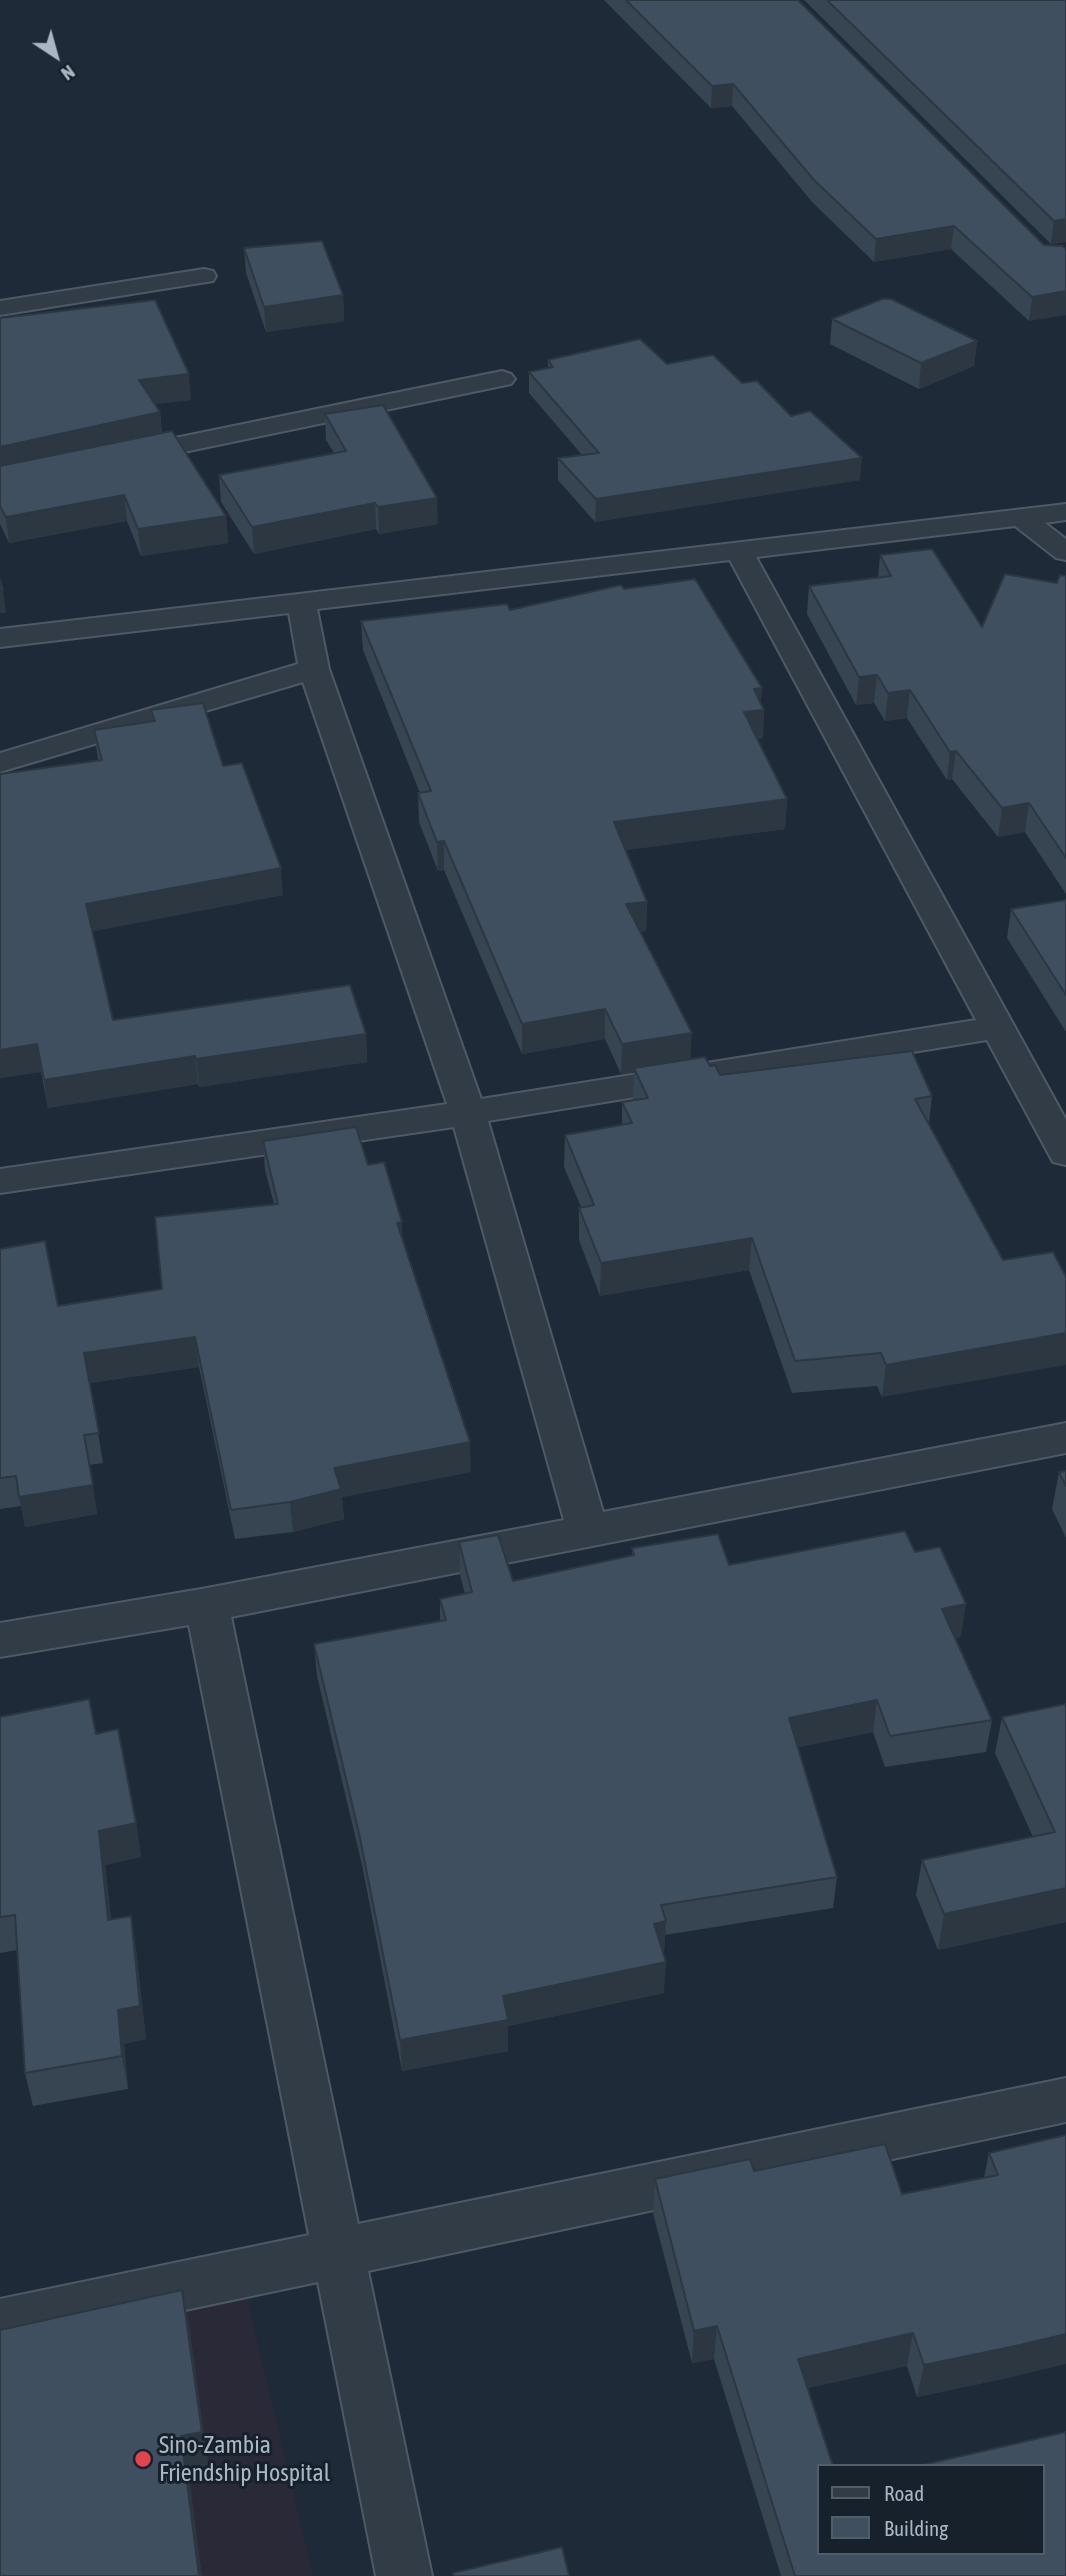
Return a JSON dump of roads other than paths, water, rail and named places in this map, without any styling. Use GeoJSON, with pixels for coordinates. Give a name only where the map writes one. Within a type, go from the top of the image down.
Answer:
{"type":"FeatureCollection","features":[{"type":"Feature","properties":{"kind":"street"},"geometry":{"type":"LineString","coordinates":[[0,308],[204,276]]}},
{"type":"Feature","properties":{"kind":"street"},"geometry":{"type":"LineString","coordinates":[[109,460],[502,379]]}},
{"type":"Feature","properties":{"kind":"street"},"geometry":{"type":"LineString","coordinates":[[0,638],[1066,512]]}},
{"type":"Feature","properties":{"kind":"street"},"geometry":{"type":"LineString","coordinates":[[1021,518],[1066,552]]}},
{"type":"Feature","properties":{"kind":"street"},"geometry":{"type":"LineString","coordinates":[[739,551],[1000,1027],[1049,1087],[1066,1153]]}},
{"type":"Feature","properties":{"kind":"street"},"geometry":{"type":"LineString","coordinates":[[302,604],[314,669],[468,1113],[587,1529]]}},
{"type":"Feature","properties":{"kind":"street"},"geometry":{"type":"LineString","coordinates":[[0,763],[314,669]]}},
{"type":"Feature","properties":{"kind":"street"},"geometry":{"type":"LineString","coordinates":[[0,1181],[468,1113],[1000,1027]]}},
{"type":"Feature","properties":{"kind":"street"},"geometry":{"type":"LineString","coordinates":[[0,1640],[207,1605],[1066,1438]]}},
{"type":"Feature","properties":{"kind":"street"},"geometry":{"type":"LineString","coordinates":[[207,1605],[404,2576]]}},
{"type":"Feature","properties":{"kind":"street"},"geometry":{"type":"LineString","coordinates":[[0,2324],[1066,2100]]}},
{"type":"Feature","properties":{"kind":"place","name":"Sino-Zambia Friendship Hospital"},"geometry":{"type":"Point","coordinates":[143,2459]}}]}
